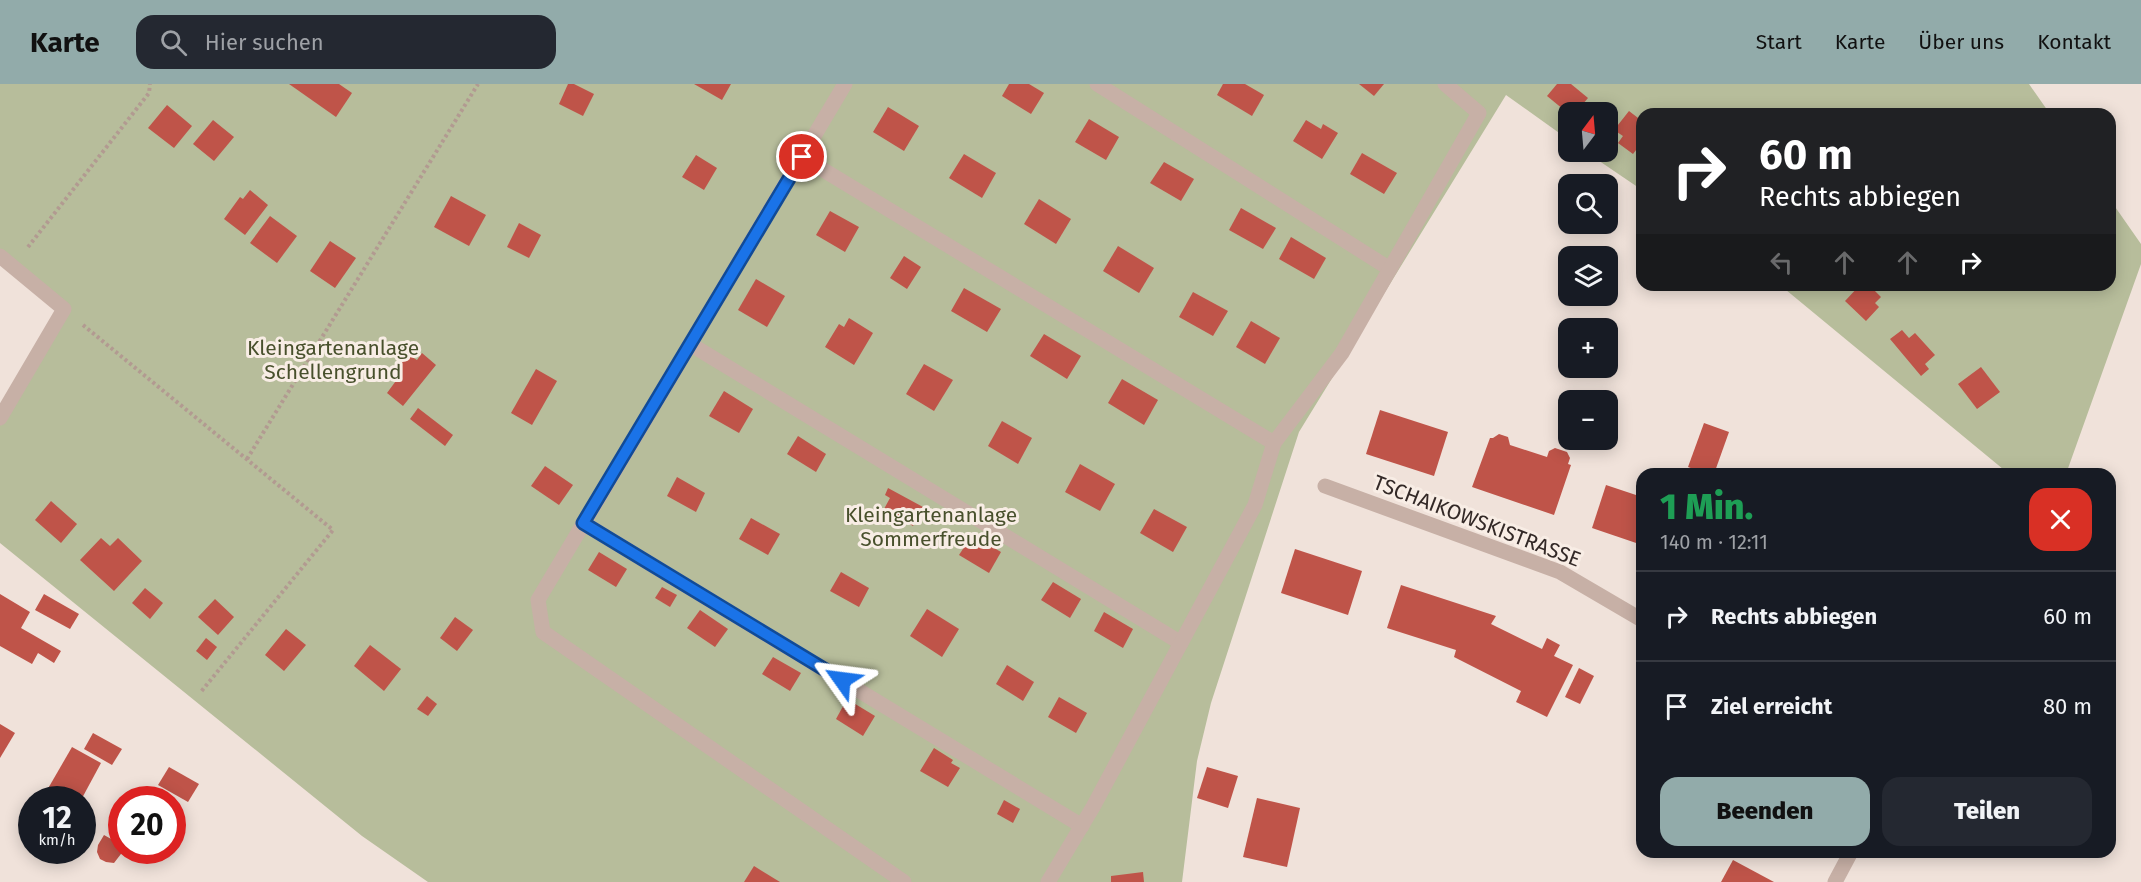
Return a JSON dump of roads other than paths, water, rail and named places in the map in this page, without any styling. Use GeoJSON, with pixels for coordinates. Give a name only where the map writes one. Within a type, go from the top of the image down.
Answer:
{"type":"FeatureCollection","features":[{"type":"Feature","properties":{"kind":"street"},"geometry":{"type":"LineString","coordinates":[[845,84],[538,600],[543,632],[904,882]]}},
{"type":"Feature","properties":{"kind":"street"},"geometry":{"type":"LineString","coordinates":[[1097,84],[1390,268]]}},
{"type":"Feature","properties":{"kind":"street"},"geometry":{"type":"LineString","coordinates":[[1048,882],[1082,826],[1255,506],[1274,442],[1342,353],[1479,113],[1445,84]]}},
{"type":"Feature","properties":{"kind":"street"},"geometry":{"type":"LineString","coordinates":[[802,157],[1274,442]]}},
{"type":"Feature","properties":{"kind":"street"},"geometry":{"type":"LineString","coordinates":[[0,256],[64,309],[0,417]]}},
{"type":"Feature","properties":{"kind":"street"},"geometry":{"type":"LineString","coordinates":[[690,344],[1181,643]]}},
{"type":"Feature","properties":{"kind":"street","name":"TSCHAIKOWSKISTRASSE"},"geometry":{"type":"LineString","coordinates":[[1325,486],[1560,572],[1636,616]]}},
{"type":"Feature","properties":{"kind":"street"},"geometry":{"type":"LineString","coordinates":[[583,523],[1082,826]]}},
{"type":"Feature","properties":{"kind":"street"},"geometry":{"type":"LineString","coordinates":[[1835,882],[1848,858]]}},
{"type":"Feature","properties":{"kind":"park label","name":"Kleingartenanlage Schellengrund"},"geometry":{"type":"Point","coordinates":[333,360]}},
{"type":"Feature","properties":{"kind":"park label","name":"Kleingartenanlage Sommerfreude"},"geometry":{"type":"Point","coordinates":[931,527]}}]}
